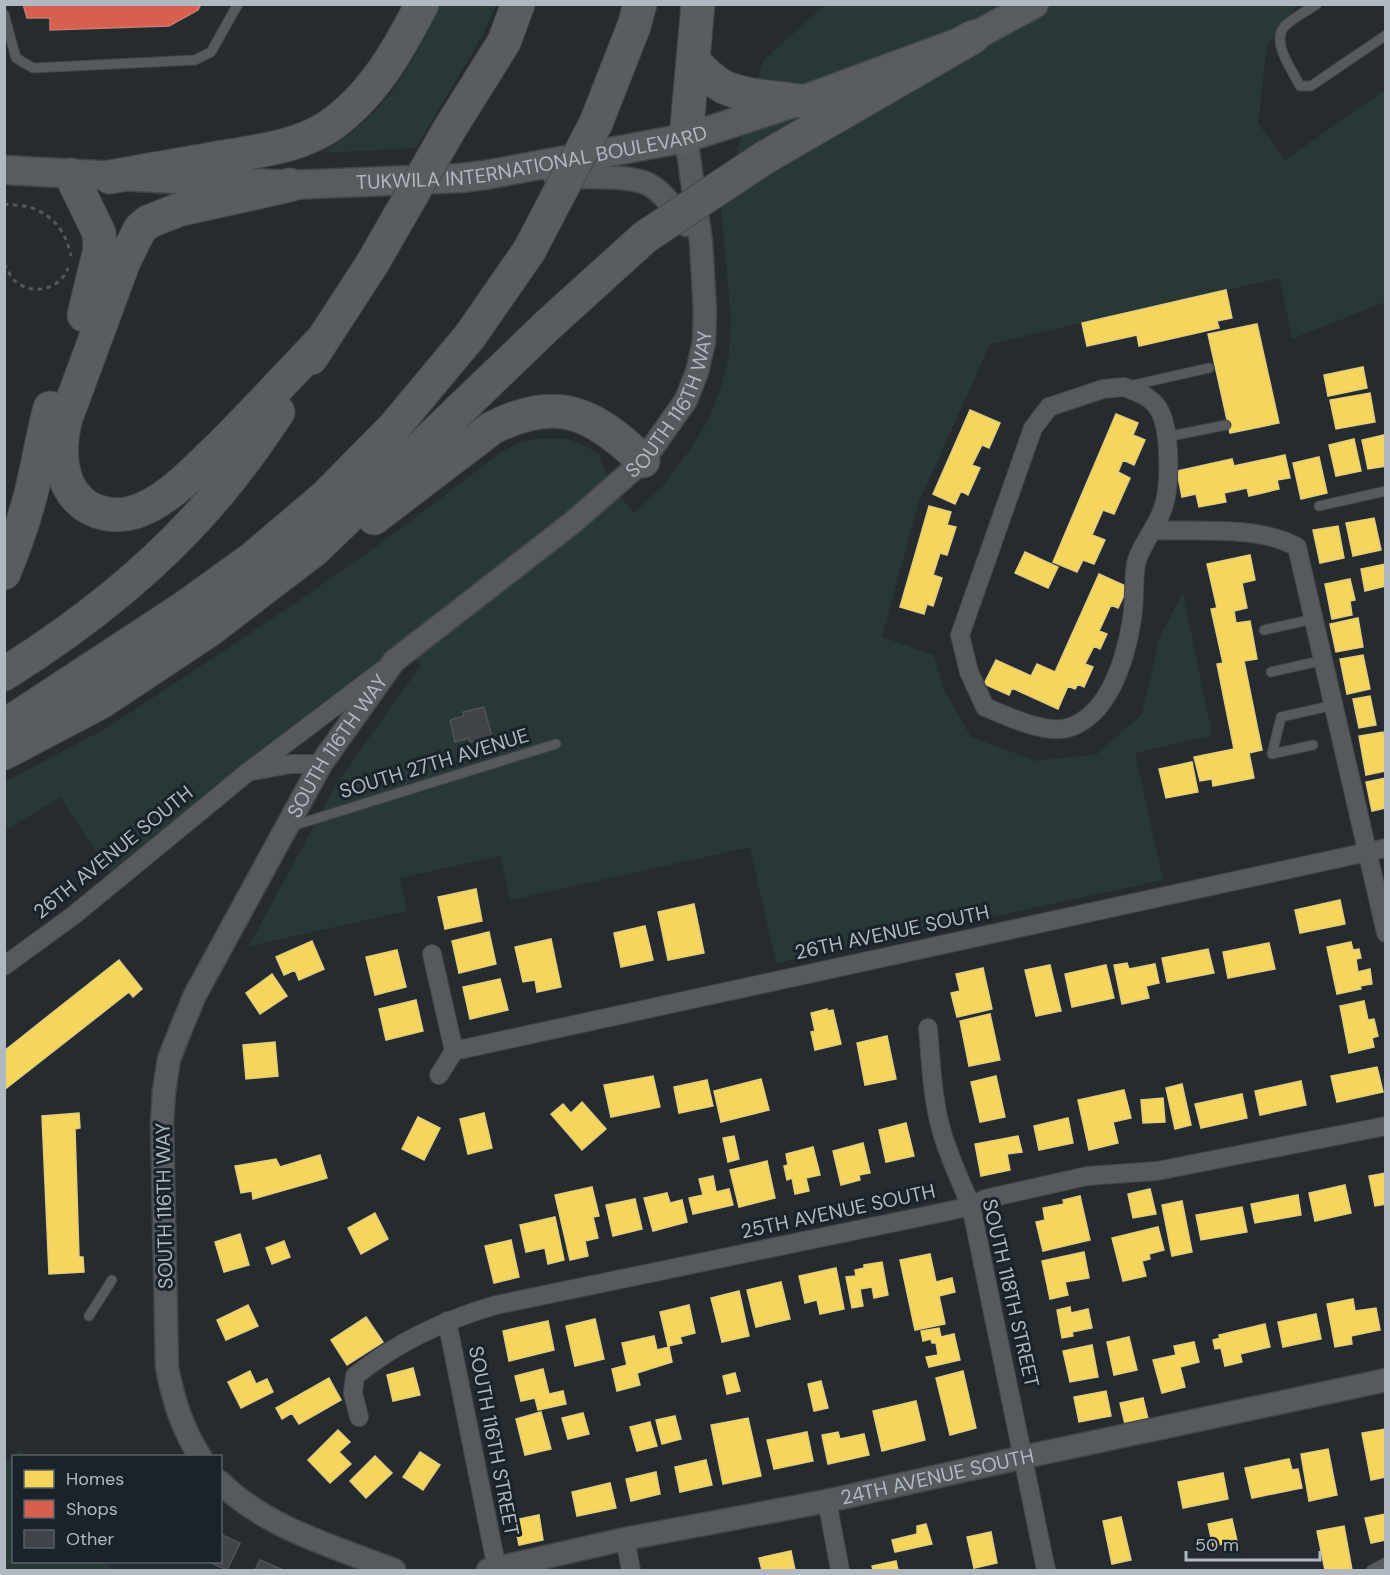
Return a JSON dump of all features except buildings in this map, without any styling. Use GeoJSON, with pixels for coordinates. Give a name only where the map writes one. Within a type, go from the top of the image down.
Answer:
{"type":"FeatureCollection","features":[{"type":"Feature","properties":{"kind":"highway"},"geometry":{"type":"LineString","coordinates":[[110,177],[272,148],[306,138],[327,127],[367,92],[387,68],[422,4]]}},
{"type":"Feature","properties":{"kind":"highway"},"geometry":{"type":"LineString","coordinates":[[4,674],[66,633],[111,597],[167,547],[220,490],[276,414],[372,264],[449,130],[504,42],[518,4]]}},
{"type":"Feature","properties":{"kind":"highway"},"geometry":{"type":"LineString","coordinates":[[504,42],[531,22],[542,4]]}},
{"type":"Feature","properties":{"kind":"highway"},"geometry":{"type":"LineString","coordinates":[[4,726],[184,608],[252,559],[326,496],[395,426],[470,336],[529,251],[596,123],[634,26],[640,4]]}},
{"type":"Feature","properties":{"kind":"highway"},"geometry":{"type":"LineString","coordinates":[[686,138],[698,4]]}},
{"type":"Feature","properties":{"kind":"highway"},"geometry":{"type":"LineString","coordinates":[[4,753],[101,702],[208,632],[314,550],[549,324],[645,237],[764,158],[973,37]]}},
{"type":"Feature","properties":{"kind":"highway"},"geometry":{"type":"LineString","coordinates":[[694,62],[712,79],[725,87],[749,94],[800,101]]}},
{"type":"Feature","properties":{"kind":"highway"},"geometry":{"type":"LineString","coordinates":[[4,573],[27,508],[40,444],[51,406],[88,305],[100,249],[99,233],[71,175]]}},
{"type":"Feature","properties":{"kind":"highway"},"geometry":{"type":"LineString","coordinates":[[290,185],[178,210],[148,222],[140,229],[124,261],[66,418],[62,435],[62,456],[65,476],[72,493],[91,508],[115,515],[133,512],[167,495],[251,416],[323,339]]}},
{"type":"Feature","properties":{"kind":"highway"},"geometry":{"type":"LineString","coordinates":[[314,550],[377,517],[492,428],[512,418],[532,413],[571,412],[617,436],[643,461]]}},
{"type":"Feature","properties":{"kind":"main road","name":"TUKWILA INTERNATIONAL BOULEVARD"},"geometry":{"type":"LineString","coordinates":[[13,171],[290,185],[485,175],[686,138],[800,101],[973,37],[1034,4]]}},
{"type":"Feature","properties":{"kind":"street","name":"SOUTH 116TH WAY"},"geometry":{"type":"LineString","coordinates":[[199,1455],[181,1422],[167,1367],[162,1159],[164,1091],[169,1059],[195,995],[321,764],[394,662],[572,523],[643,461],[668,429],[686,400],[697,372],[704,342],[705,312],[701,242],[686,138]]}},
{"type":"Feature","properties":{"kind":"street"},"geometry":{"type":"LineString","coordinates":[[485,175],[633,180],[648,184],[662,194],[701,242]]}},
{"type":"Feature","properties":{"kind":"street"},"geometry":{"type":"LineString","coordinates":[[1124,387],[1146,395],[1158,408],[1165,425],[1169,482],[1163,510],[1137,562],[1132,619],[1115,683],[1103,703],[1088,717],[1067,728],[1044,728],[985,707],[969,672],[960,635],[1033,428],[1049,407],[1103,389],[1124,387]]}},
{"type":"Feature","properties":{"kind":"street"},"geometry":{"type":"LineString","coordinates":[[1153,530],[1259,533],[1282,539],[1297,547],[1334,705],[1377,850],[1386,933]]}},
{"type":"Feature","properties":{"kind":"street","name":"26TH AVENUE SOUTH"},"geometry":{"type":"LineString","coordinates":[[4,966],[74,915],[248,772],[394,662]]}},
{"type":"Feature","properties":{"kind":"street","name":"26TH AVENUE SOUTH"},"geometry":{"type":"LineString","coordinates":[[248,772],[291,764],[321,764]]}},
{"type":"Feature","properties":{"kind":"street","name":"26TH AVENUE SOUTH"},"geometry":{"type":"LineString","coordinates":[[454,1051],[1377,850]]}},
{"type":"Feature","properties":{"kind":"street"},"geometry":{"type":"LineString","coordinates":[[432,954],[454,1051],[439,1075]]}},
{"type":"Feature","properties":{"kind":"street","name":"SOUTH 118TH STREET"},"geometry":{"type":"LineString","coordinates":[[928,1028],[934,1096],[941,1129],[950,1159],[971,1206],[1046,1570]]}},
{"type":"Feature","properties":{"kind":"street","name":"25TH AVENUE SOUTH"},"geometry":{"type":"LineString","coordinates":[[359,1416],[353,1393],[355,1376],[377,1358],[409,1338],[464,1314],[496,1305],[971,1206],[985,1199],[1088,1176],[1157,1171],[1386,1126]]}},
{"type":"Feature","properties":{"kind":"street","name":"SOUTH 116TH STREET"},"geometry":{"type":"LineString","coordinates":[[447,1321],[494,1570]]}},
{"type":"Feature","properties":{"kind":"street","name":"24TH AVENUE SOUTH"},"geometry":{"type":"LineString","coordinates":[[494,1570],[625,1539],[827,1502],[1024,1457],[1386,1380]]}},
{"type":"Feature","properties":{"kind":"street"},"geometry":{"type":"LineString","coordinates":[[222,1484],[240,1499],[284,1526],[394,1570]]}},
{"type":"Feature","properties":{"kind":"street"},"geometry":{"type":"LineString","coordinates":[[827,1502],[840,1570]]}},
{"type":"Feature","properties":{"kind":"street"},"geometry":{"type":"LineString","coordinates":[[625,1539],[631,1570]]}},
{"type":"Feature","properties":{"kind":"lane"},"geometry":{"type":"LineString","coordinates":[[4,14],[16,58],[33,68],[195,60],[211,52],[238,4]]}},
{"type":"Feature","properties":{"kind":"lane"},"geometry":{"type":"LineString","coordinates":[[1317,4],[1285,27],[1281,35],[1280,45],[1300,86],[1311,86],[1386,35]]}},
{"type":"Feature","properties":{"kind":"lane"},"geometry":{"type":"LineString","coordinates":[[1124,387],[1209,368]]}},
{"type":"Feature","properties":{"kind":"lane"},"geometry":{"type":"LineString","coordinates":[[1166,438],[1226,425]]}},
{"type":"Feature","properties":{"kind":"lane"},"geometry":{"type":"LineString","coordinates":[[1319,506],[1386,491]]}},
{"type":"Feature","properties":{"kind":"lane"},"geometry":{"type":"LineString","coordinates":[[1264,630],[1314,619]]}},
{"type":"Feature","properties":{"kind":"lane"},"geometry":{"type":"LineString","coordinates":[[1271,672],[1324,660]]}},
{"type":"Feature","properties":{"kind":"lane"},"geometry":{"type":"LineString","coordinates":[[1313,745],[1272,754],[1281,717],[1334,705]]}},
{"type":"Feature","properties":{"kind":"lane","name":"SOUTH 27TH AVENUE"},"geometry":{"type":"LineString","coordinates":[[288,827],[556,744]]}},
{"type":"Feature","properties":{"kind":"lane"},"geometry":{"type":"LineString","coordinates":[[89,1317],[112,1280]]}},
{"type":"Feature","properties":{"kind":"lane"},"geometry":{"type":"LineString","coordinates":[[1371,1570],[1386,1562]]}},
{"type":"Feature","properties":{"kind":"path"},"geometry":{"type":"LineString","coordinates":[[4,204],[29,207],[57,222],[68,239],[72,258]]}},
{"type":"Feature","properties":{"kind":"path"},"geometry":{"type":"LineString","coordinates":[[4,264],[13,280],[28,289],[39,290],[54,285],[65,275],[69,266]]}},
{"type":"Feature","properties":{"kind":"shaded area"},"geometry":{"type":"Polygon","coordinates":[[[440,5],[496,5],[482,36],[416,148],[322,153],[364,122],[394,89],[418,50],[440,5]]]}},
{"type":"Feature","properties":{"kind":"shaded area"},"geometry":{"type":"Polygon","coordinates":[[[825,5],[1297,5],[1267,46],[1258,123],[1285,160],[1385,90],[1385,302],[1292,339],[1280,278],[990,344],[918,504],[882,637],[934,655],[943,688],[971,737],[1036,761],[1097,754],[1142,714],[1160,636],[1183,593],[1212,735],[1135,753],[1163,880],[776,963],[750,847],[510,900],[500,856],[400,878],[407,911],[249,946],[337,783],[421,665],[404,645],[112,876],[60,797],[5,831],[5,782],[110,726],[309,594],[395,533],[501,452],[519,443],[535,439],[568,439],[581,444],[598,453],[610,484],[634,513],[662,487],[708,421],[721,388],[729,354],[731,320],[721,207],[763,61],[825,5]]]}},
{"type":"Feature","properties":{"kind":"shaded area"},"geometry":{"type":"Polygon","coordinates":[[[21,1449],[25,1455],[14,1455],[21,1449]]]}},
{"type":"Feature","properties":{"kind":"shaded area"},"geometry":{"type":"Polygon","coordinates":[[[12,1456],[12,1563],[107,1563],[113,1570],[5,1570],[5,1462],[12,1456]]]}}]}
